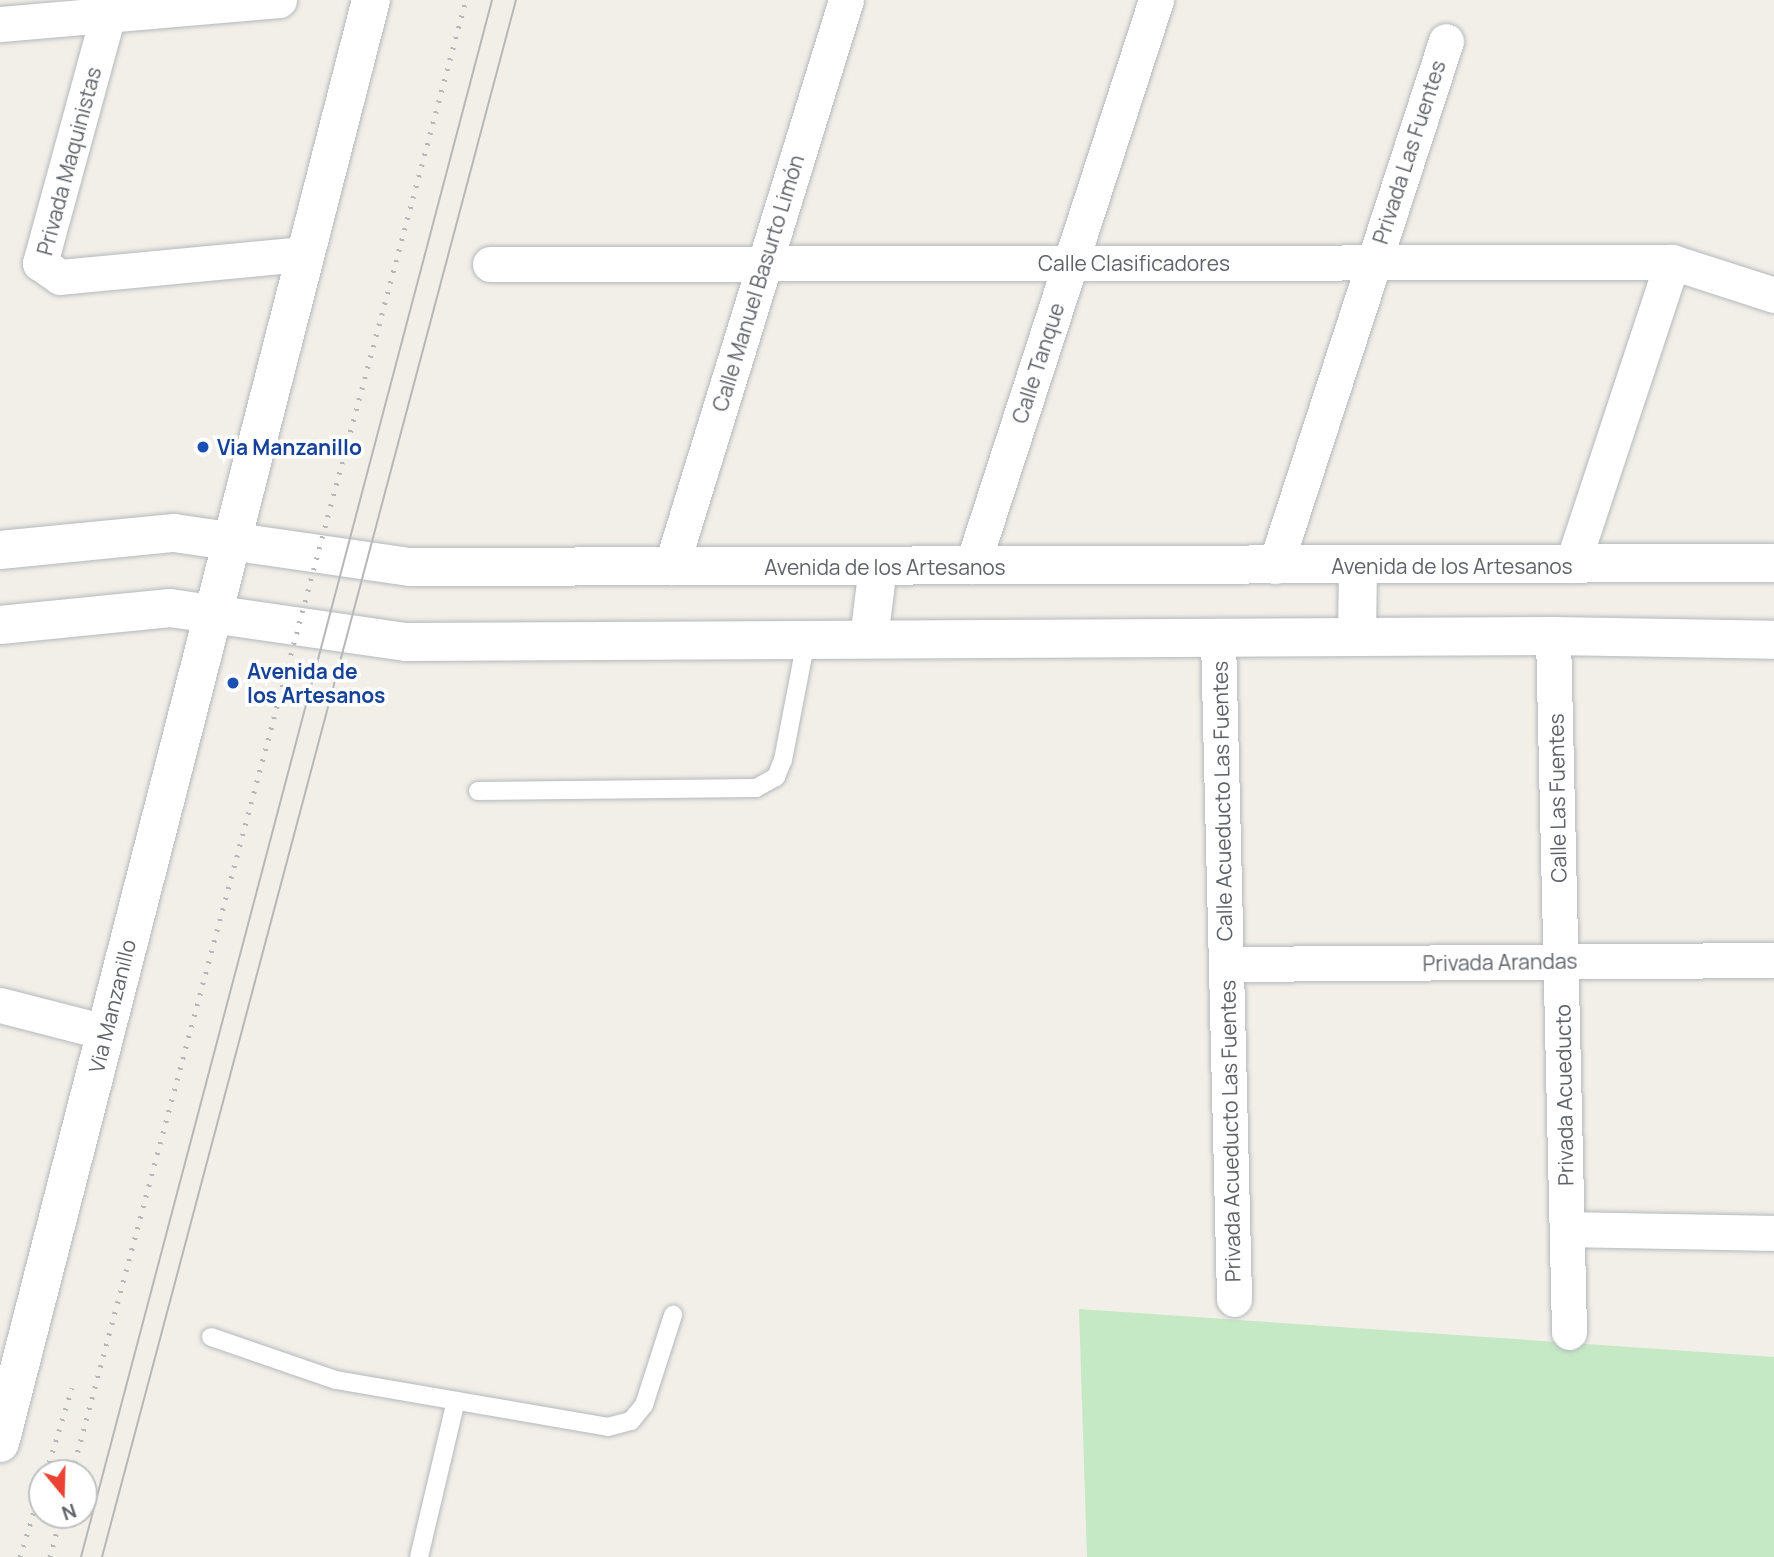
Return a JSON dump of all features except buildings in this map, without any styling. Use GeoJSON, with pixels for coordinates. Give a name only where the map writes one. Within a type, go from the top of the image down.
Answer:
{"type":"FeatureCollection","features":[{"type":"Feature","properties":{"kind":"street"},"geometry":{"type":"LineString","coordinates":[[0,24],[110,7],[279,0]]}},
{"type":"Feature","properties":{"kind":"street","name":"Via Manzanillo"},"geometry":{"type":"LineString","coordinates":[[0,1443],[370,0]]}},
{"type":"Feature","properties":{"kind":"street","name":"Calle Manuel Basurto Limón"},"geometry":{"type":"LineString","coordinates":[[671,567],[846,0]]}},
{"type":"Feature","properties":{"kind":"street","name":"Calle Tanque"},"geometry":{"type":"LineString","coordinates":[[972,566],[1156,0]]}},
{"type":"Feature","properties":{"kind":"street","name":"Privada Maquinistas"},"geometry":{"type":"LineString","coordinates":[[110,7],[40,263],[60,277],[305,254]]}},
{"type":"Feature","properties":{"kind":"street","name":"Privada Las Fuentes"},"geometry":{"type":"LineString","coordinates":[[1373,263],[1446,41]]}},
{"type":"Feature","properties":{"kind":"street"},"geometry":{"type":"LineString","coordinates":[[1572,565],[1672,262]]}},
{"type":"Feature","properties":{"kind":"street","name":"Calle Clasificadores"},"geometry":{"type":"LineString","coordinates":[[490,264],[1672,262],[1774,295]]}},
{"type":"Feature","properties":{"kind":"street"},"geometry":{"type":"LineString","coordinates":[[1275,566],[1373,263]]}},
{"type":"Feature","properties":{"kind":"street","name":"Avenida de los Artesanos"},"geometry":{"type":"LineString","coordinates":[[0,550],[174,533],[410,568],[1774,563]]}},
{"type":"Feature","properties":{"kind":"street"},"geometry":{"type":"LineString","coordinates":[[1357,637],[1358,566]]}},
{"type":"Feature","properties":{"kind":"street"},"geometry":{"type":"LineString","coordinates":[[869,639],[878,567]]}},
{"type":"Feature","properties":{"kind":"street"},"geometry":{"type":"LineString","coordinates":[[0,625],[170,608],[406,642],[1553,636],[1774,640]]}},
{"type":"Feature","properties":{"kind":"street","name":"Calle Las Fuentes"},"geometry":{"type":"LineString","coordinates":[[1553,636],[1561,961]]}},
{"type":"Feature","properties":{"kind":"street","name":"Calle Acueducto Las Fuentes"},"geometry":{"type":"LineString","coordinates":[[1218,638],[1226,964]]}},
{"type":"Feature","properties":{"kind":"street","name":"Privada Arandas"},"geometry":{"type":"LineString","coordinates":[[1226,964],[1774,960]]}},
{"type":"Feature","properties":{"kind":"street","name":"Privada Acueducto"},"geometry":{"type":"LineString","coordinates":[[1561,961],[1569,1332]]}},
{"type":"Feature","properties":{"kind":"street","name":"Privada Acueducto Las Fuentes"},"geometry":{"type":"LineString","coordinates":[[1226,964],[1234,1298]]}},
{"type":"Feature","properties":{"kind":"street"},"geometry":{"type":"LineString","coordinates":[[0,1005],[106,1032]]}},
{"type":"Feature","properties":{"kind":"street"},"geometry":{"type":"LineString","coordinates":[[1567,1229],[1774,1233]]}},
{"type":"Feature","properties":{"kind":"lane"},"geometry":{"type":"LineString","coordinates":[[478,791],[757,788],[776,777],[783,760],[806,640]]}},
{"type":"Feature","properties":{"kind":"lane"},"geometry":{"type":"LineString","coordinates":[[211,1337],[336,1380],[608,1427],[631,1421],[644,1405],[673,1315]]}},
{"type":"Feature","properties":{"kind":"lane"},"geometry":{"type":"LineString","coordinates":[[419,1557],[456,1401]]}},
{"type":"Feature","properties":{"kind":"green space"},"geometry":{"type":"Polygon","coordinates":[[[1079,1309],[1774,1357],[1774,1557],[1087,1557],[1079,1309]]]}},
{"type":"Feature","properties":{"kind":"tram line"},"geometry":{"type":"LineString","coordinates":[[81,1557],[492,0]]}},
{"type":"Feature","properties":{"kind":"tram line"},"geometry":{"type":"LineString","coordinates":[[102,1557],[516,0]]}},
{"type":"Feature","properties":{"kind":"railway"},"geometry":{"type":"LineString","coordinates":[[76,1459],[466,0]]}},
{"type":"Feature","properties":{"kind":"railway"},"geometry":{"type":"LineString","coordinates":[[50,1459],[72,1388]]}},
{"type":"Feature","properties":{"kind":"railway"},"geometry":{"type":"LineString","coordinates":[[20,1557],[29,1529]]}},
{"type":"Feature","properties":{"kind":"railway"},"geometry":{"type":"LineString","coordinates":[[50,1557],[57,1529]]}},
{"type":"Feature","properties":{"kind":"place","name":"Via Manzanillo"},"geometry":{"type":"Point","coordinates":[203,447]}},
{"type":"Feature","properties":{"kind":"place","name":"Avenida de los Artesanos"},"geometry":{"type":"Point","coordinates":[233,683]}}]}
